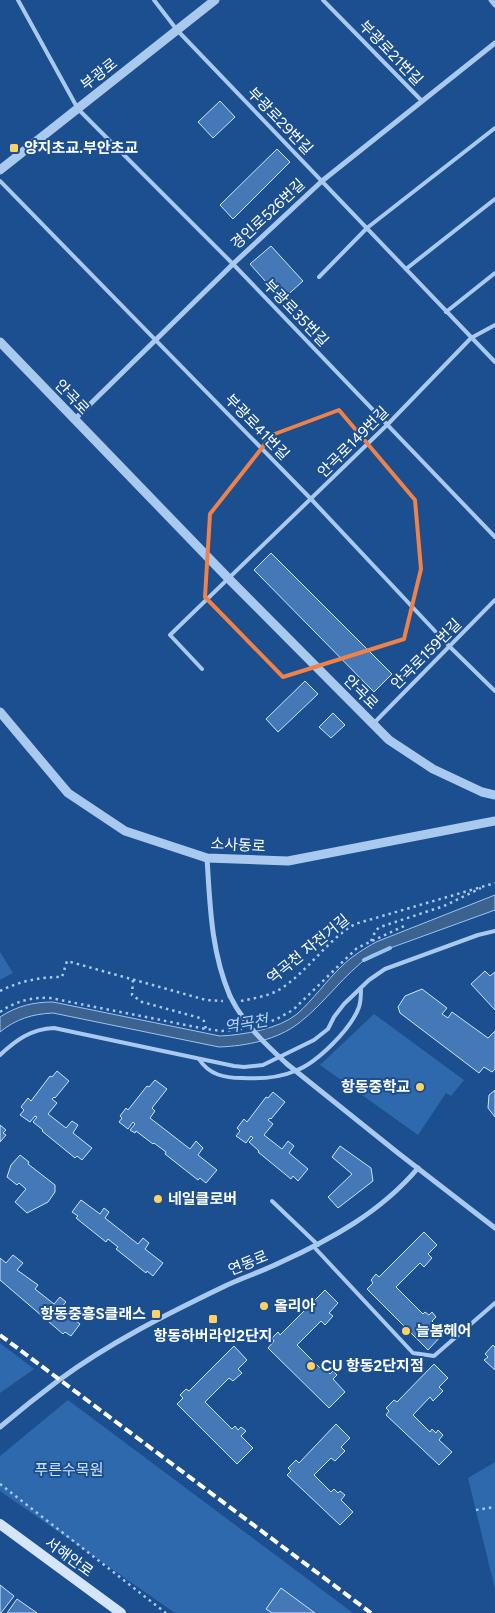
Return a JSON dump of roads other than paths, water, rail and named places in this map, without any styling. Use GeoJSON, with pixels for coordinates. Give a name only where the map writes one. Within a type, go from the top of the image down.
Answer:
{"type":"FeatureCollection","features":[{"type":"Feature","properties":{"kind":"main road","name":"서해안로"},"geometry":{"type":"LineString","coordinates":[[0,1524],[120,1613]]}},
{"type":"Feature","properties":{"kind":"street","name":"부광로"},"geometry":{"type":"LineString","coordinates":[[0,170],[215,0]]}},
{"type":"Feature","properties":{"kind":"street"},"geometry":{"type":"LineString","coordinates":[[491,0],[495,6]]}},
{"type":"Feature","properties":{"kind":"street","name":"경인로526번길"},"geometry":{"type":"LineString","coordinates":[[74,420],[233,264],[322,181],[421,100],[495,43]]}},
{"type":"Feature","properties":{"kind":"street","name":"안곡로"},"geometry":{"type":"LineString","coordinates":[[0,342],[229,579],[389,740],[433,769],[482,792],[495,795]]}},
{"type":"Feature","properties":{"kind":"street","name":"소사동로"},"geometry":{"type":"LineString","coordinates":[[0,712],[68,793],[125,831],[207,858],[288,861],[495,821]]}},
{"type":"Feature","properties":{"kind":"street"},"geometry":{"type":"LineString","coordinates":[[207,858],[211,922],[216,952],[223,979],[238,1013],[287,1064],[495,1228]]}},
{"type":"Feature","properties":{"kind":"street","name":"연동로"},"geometry":{"type":"LineString","coordinates":[[0,1427],[60,1380],[103,1351],[225,1286],[316,1246],[367,1215],[404,1185],[418,1168]]}},
{"type":"Feature","properties":{"kind":"lane","name":"부광로35번길"},"geometry":{"type":"LineString","coordinates":[[18,0],[78,108],[233,264],[495,537]]}},
{"type":"Feature","properties":{"kind":"lane","name":"부광로29번길"},"geometry":{"type":"LineString","coordinates":[[154,0],[177,30],[495,362]]}},
{"type":"Feature","properties":{"kind":"lane","name":"부광로21번길"},"geometry":{"type":"LineString","coordinates":[[324,0],[421,100]]}},
{"type":"Feature","properties":{"kind":"lane"},"geometry":{"type":"LineString","coordinates":[[319,277],[367,228],[495,128]]}},
{"type":"Feature","properties":{"kind":"lane","name":"부광로41번길"},"geometry":{"type":"LineString","coordinates":[[0,181],[311,499],[449,646],[495,690]]}},
{"type":"Feature","properties":{"kind":"lane"},"geometry":{"type":"LineString","coordinates":[[406,269],[495,199]]}},
{"type":"Feature","properties":{"kind":"lane"},"geometry":{"type":"LineString","coordinates":[[446,312],[495,273]]}},
{"type":"Feature","properties":{"kind":"lane","name":"안곡로149번길"},"geometry":{"type":"LineString","coordinates":[[229,579],[388,424],[471,338],[495,325]]}},
{"type":"Feature","properties":{"kind":"lane"},"geometry":{"type":"LineString","coordinates":[[202,669],[170,635],[229,579]]}},
{"type":"Feature","properties":{"kind":"lane","name":"안곡로159번길"},"geometry":{"type":"LineString","coordinates":[[373,724],[495,600]]}},
{"type":"Feature","properties":{"kind":"lane"},"geometry":{"type":"LineString","coordinates":[[0,1056],[25,1035],[44,1028],[54,1028],[244,1067],[263,1065],[303,1046],[321,1035],[328,1029],[338,1011],[377,974],[393,965],[478,935],[495,931]]}},
{"type":"Feature","properties":{"kind":"lane"},"geometry":{"type":"LineString","coordinates":[[199,1059],[204,1067],[211,1072],[226,1077],[263,1078],[296,1071],[317,1058],[350,1022],[359,1006],[361,988]]}},
{"type":"Feature","properties":{"kind":"lane"},"geometry":{"type":"LineString","coordinates":[[272,1200],[413,1353],[434,1356],[495,1303]]}},
{"type":"Feature","properties":{"kind":"waterway","name":"역곡천"},"geometry":{"type":"LineString","coordinates":[[364,960],[390,948]]}},
{"type":"Feature","properties":{"kind":"railway"},"geometry":{"type":"LineString","coordinates":[[0,1335],[371,1613]]}},
{"type":"Feature","properties":{"kind":"place","name":"양지초교.부안초교"},"geometry":{"type":"Point","coordinates":[14,148]}},
{"type":"Feature","properties":{"kind":"place","name":"항동중학교"},"geometry":{"type":"Point","coordinates":[420,1087]}},
{"type":"Feature","properties":{"kind":"place","name":"네일클로버"},"geometry":{"type":"Point","coordinates":[158,1199]}},
{"type":"Feature","properties":{"kind":"place","name":"올리아"},"geometry":{"type":"Point","coordinates":[264,1306]}},
{"type":"Feature","properties":{"kind":"place","name":"항동중흥S클래스"},"geometry":{"type":"Point","coordinates":[156,1314]}},
{"type":"Feature","properties":{"kind":"place","name":"항동하버라인2단지"},"geometry":{"type":"Point","coordinates":[213,1319]}},
{"type":"Feature","properties":{"kind":"place","name":"늘봄헤어"},"geometry":{"type":"Point","coordinates":[406,1331]}},
{"type":"Feature","properties":{"kind":"place","name":"CU 항동2단지점"},"geometry":{"type":"Point","coordinates":[311,1366]}},
{"type":"Feature","properties":{"kind":"park label","name":"푸른수목원"},"geometry":{"type":"Point","coordinates":[69,1470]}}]}
